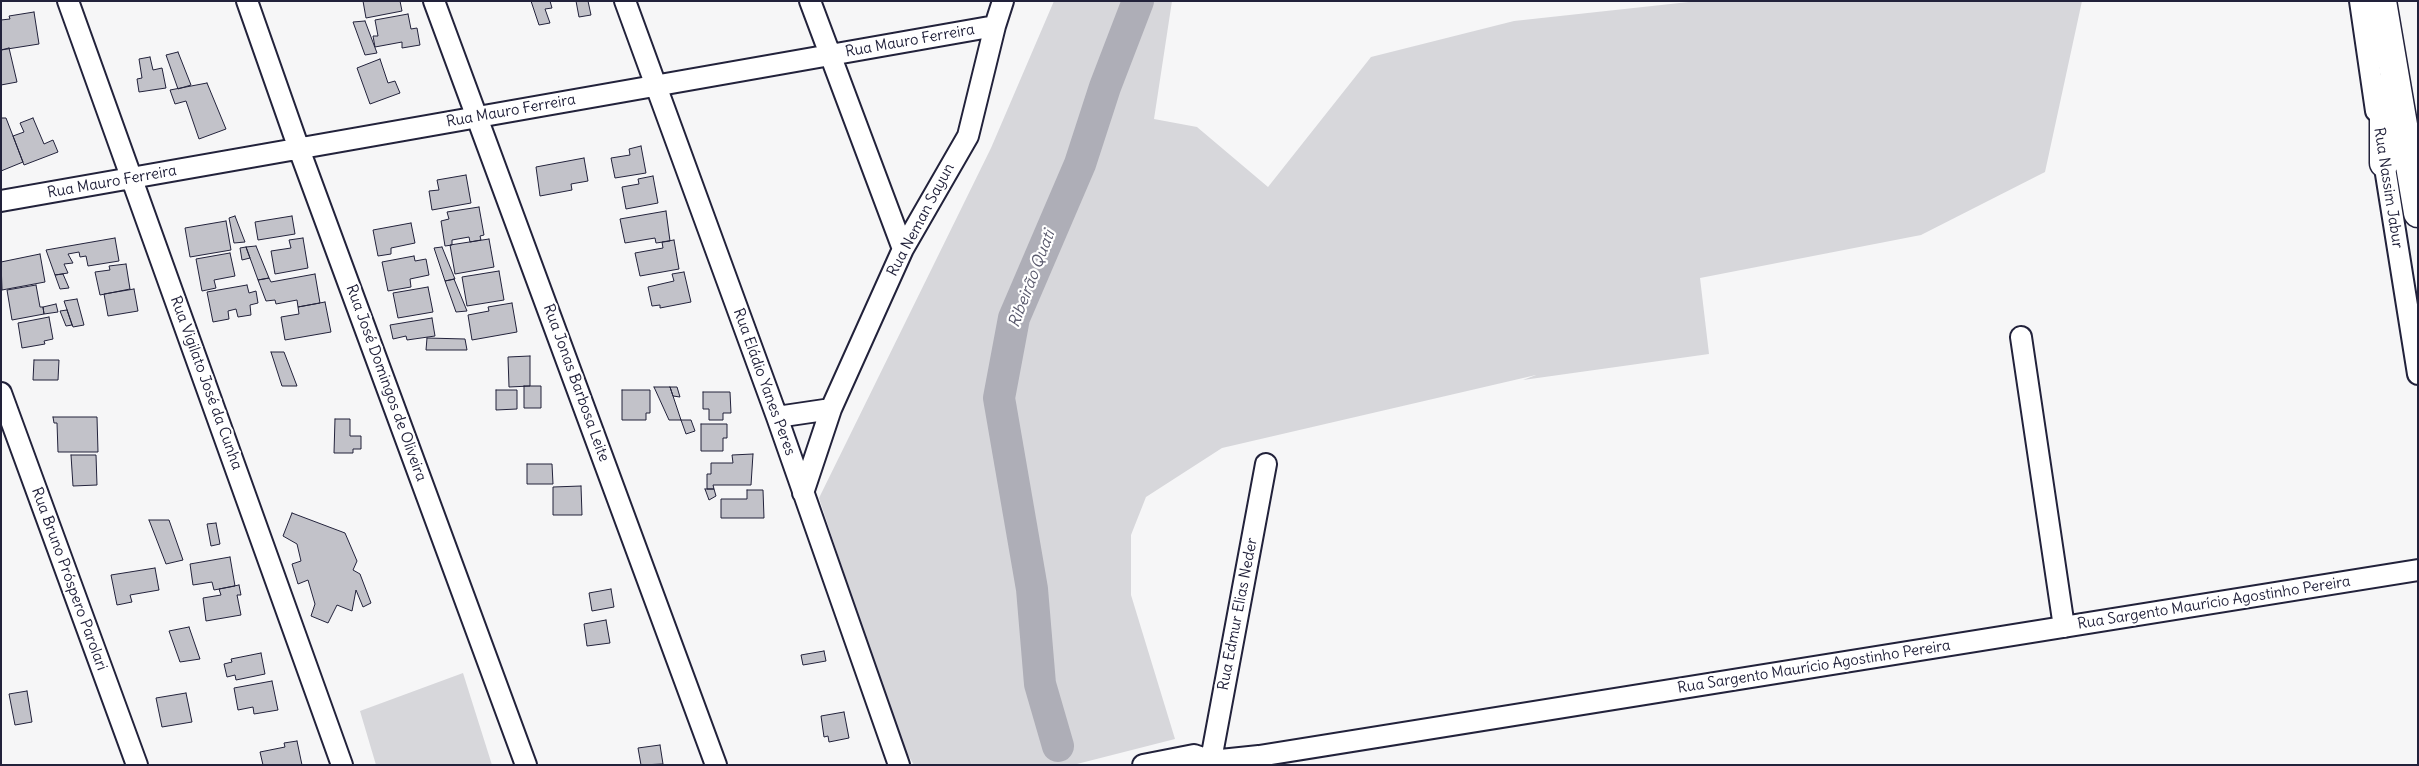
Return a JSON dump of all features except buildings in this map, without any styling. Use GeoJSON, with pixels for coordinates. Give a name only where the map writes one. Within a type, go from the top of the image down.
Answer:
{"type":"FeatureCollection","features":[{"type":"Feature","properties":{"kind":"highway"},"geometry":{"type":"LineString","coordinates":[[2383,7],[2384,164]]}},
{"type":"Feature","properties":{"kind":"highway"},"geometry":{"type":"LineString","coordinates":[[2383,7],[2418,213]]}},
{"type":"Feature","properties":{"kind":"street","name":"Rua Vigilato José da Cunha"},"geometry":{"type":"LineString","coordinates":[[68,1],[342,765]]}},
{"type":"Feature","properties":{"kind":"street","name":"Rua José Domingos de Oliveira"},"geometry":{"type":"LineString","coordinates":[[248,1],[299,149],[526,765]]}},
{"type":"Feature","properties":{"kind":"street","name":"Rua Jonas Barbosa Leite"},"geometry":{"type":"LineString","coordinates":[[434,1],[716,765]]}},
{"type":"Feature","properties":{"kind":"street","name":"Rua Eládio Yanes Peres"},"geometry":{"type":"LineString","coordinates":[[625,1],[657,85],[899,765]]}},
{"type":"Feature","properties":{"kind":"street"},"geometry":{"type":"LineString","coordinates":[[810,1],[829,56],[903,249]]}},
{"type":"Feature","properties":{"kind":"street","name":"Rua Mauro Ferreira"},"geometry":{"type":"LineString","coordinates":[[1,201],[995,26],[1003,1]]}},
{"type":"Feature","properties":{"kind":"street","name":"Rua Nassim Jabur"},"geometry":{"type":"LineString","coordinates":[[2360,1],[2418,374]]}},
{"type":"Feature","properties":{"kind":"street","name":"Rua Neman Sayun"},"geometry":{"type":"LineString","coordinates":[[803,493],[831,409],[903,249],[968,136],[995,26]]}},
{"type":"Feature","properties":{"kind":"street"},"geometry":{"type":"LineString","coordinates":[[2021,338],[2064,627]]}},
{"type":"Feature","properties":{"kind":"street","name":"Rua Bruno Próspero Parolari"},"geometry":{"type":"LineString","coordinates":[[1,393],[137,765]]}},
{"type":"Feature","properties":{"kind":"street"},"geometry":{"type":"LineString","coordinates":[[776,417],[831,409]]}},
{"type":"Feature","properties":{"kind":"street","name":"Rua Edmur Elias Neder"},"geometry":{"type":"LineString","coordinates":[[1208,764],[1266,464]]}},
{"type":"Feature","properties":{"kind":"street","name":"Rua Sargento Maurício Agostinho Pereira"},"geometry":{"type":"LineString","coordinates":[[1208,764],[2418,570]]}},
{"type":"Feature","properties":{"kind":"street"},"geometry":{"type":"LineString","coordinates":[[1143,765],[1194,755],[1208,764]]}},
{"type":"Feature","properties":{"kind":"shaded area"},"geometry":{"type":"Polygon","coordinates":[[[1054,1],[1172,1],[1154,119],[1197,127],[1268,187],[1371,57],[1514,21],[1698,1],[2082,1],[2045,172],[1921,235],[1700,278],[1709,354],[1523,380],[1536,375],[1222,448],[1146,497],[1131,535],[1131,595],[1175,739],[1073,765],[914,765],[900,742],[819,498],[991,148],[1054,1]]]}},
{"type":"Feature","properties":{"kind":"shaded area"},"geometry":{"type":"Polygon","coordinates":[[[463,673],[492,765],[376,765],[360,711],[463,673]]]}},
{"type":"Feature","properties":{"kind":"waterway","name":"Ribeirão Quati"},"geometry":{"type":"LineString","coordinates":[[1058,746],[1040,684],[1032,589],[999,398],[1014,318],[1080,164],[1105,87],[1138,1]]}}]}
